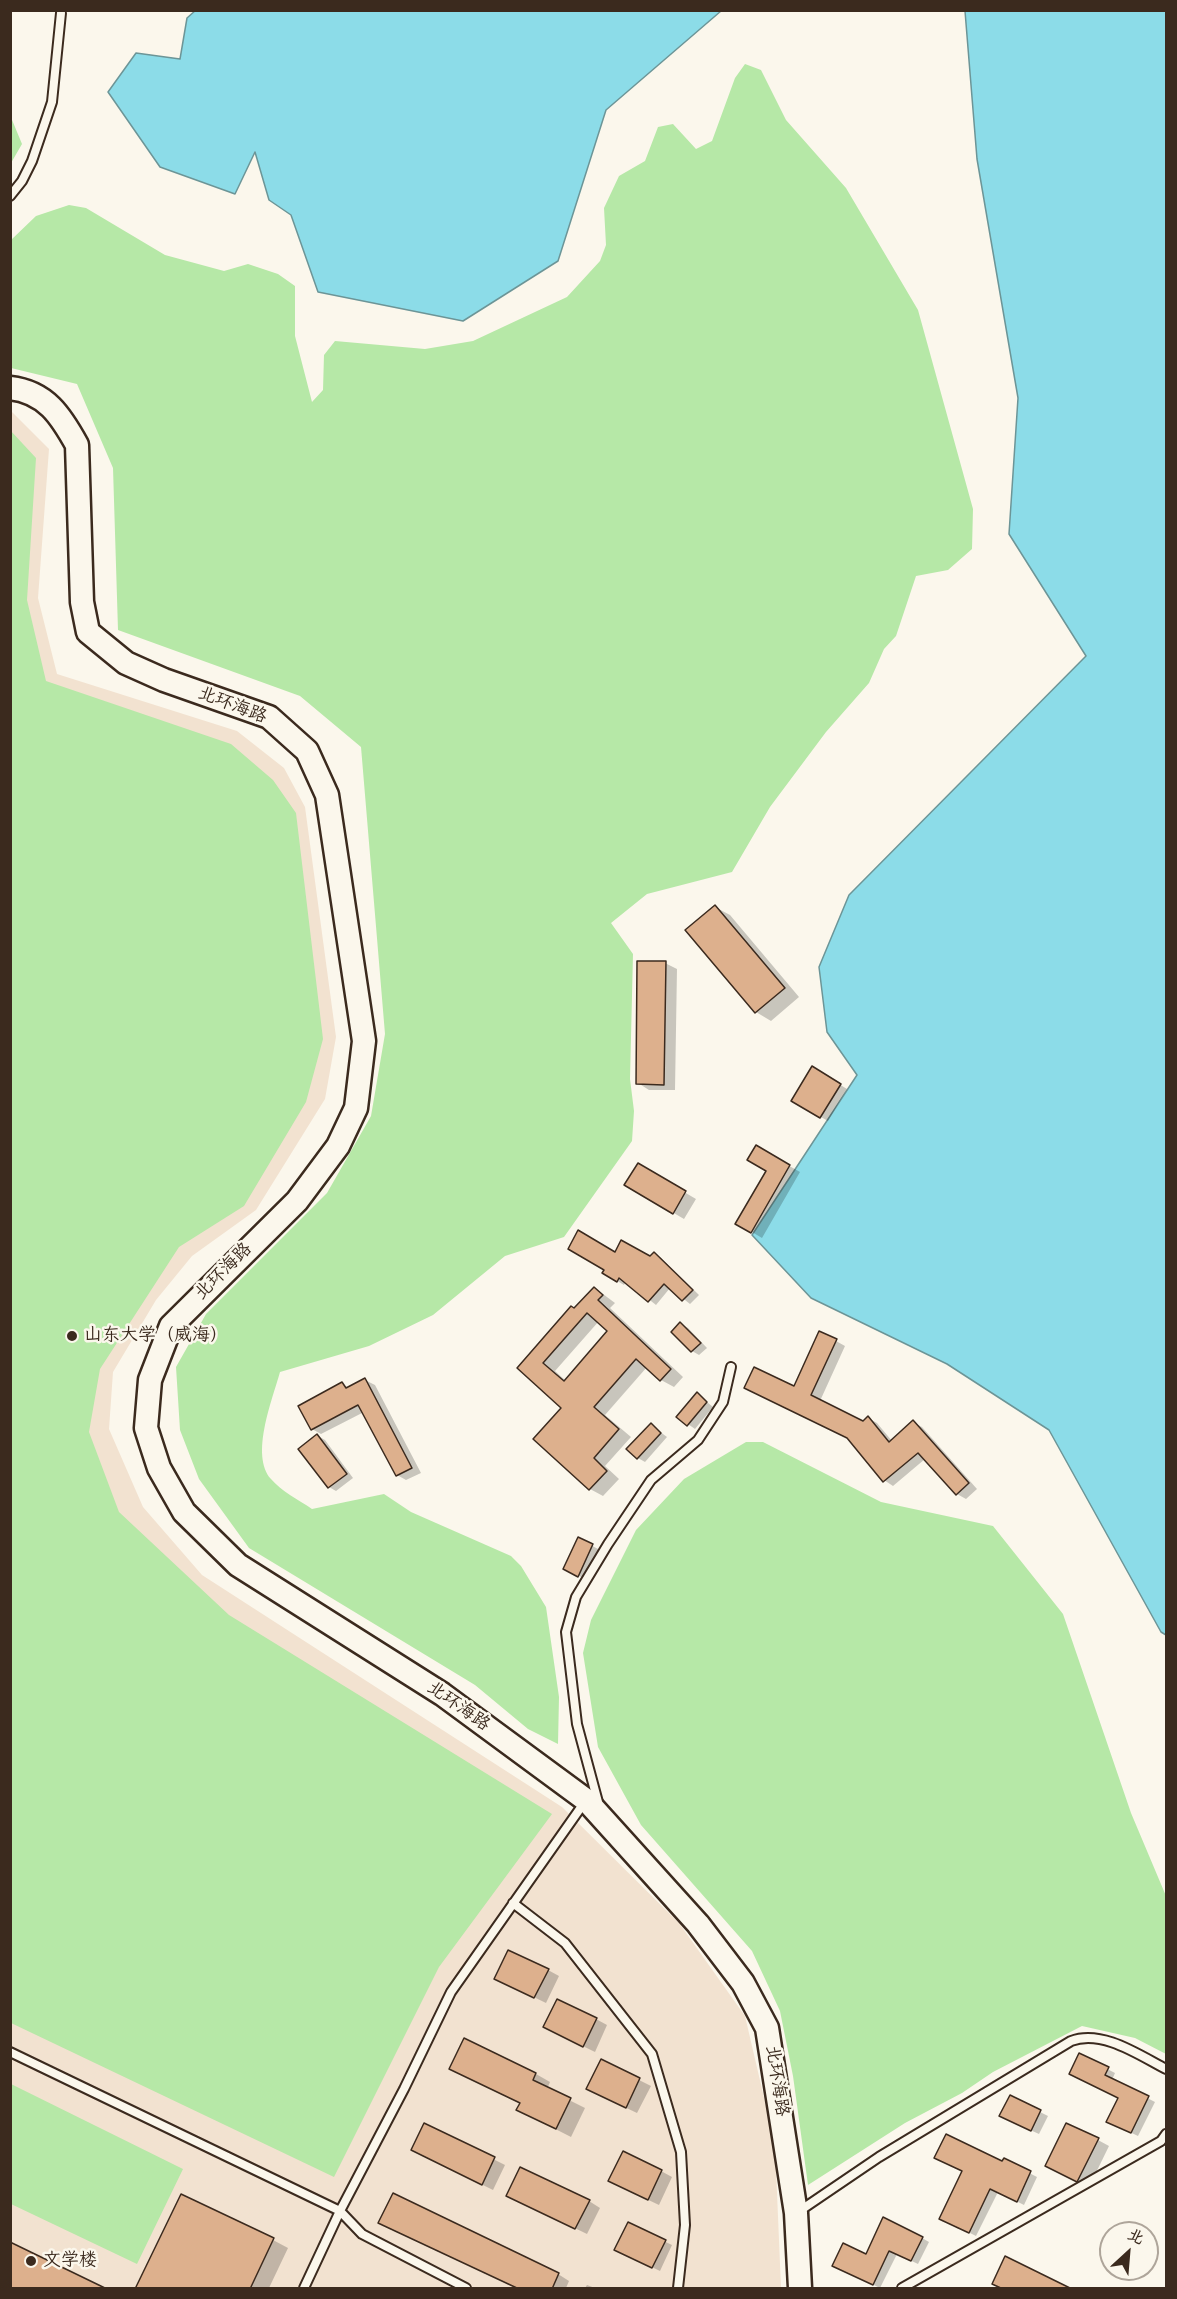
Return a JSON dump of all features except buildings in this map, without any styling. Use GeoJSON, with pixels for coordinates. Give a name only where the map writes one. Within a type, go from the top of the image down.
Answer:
{"type":"FeatureCollection","features":[{"type":"Feature","properties":{"kind":"main road","name":"北环海路"},"geometry":{"type":"LineString","coordinates":[[10,387],[47,401],[65,424],[76,445],[82,602],[88,632],[126,663],[164,680],[268,717],[306,751],[327,795],[364,1041],[356,1108],[338,1146],[297,1201],[171,1326],[150,1380],[146,1428],[159,1468],[184,1512],[238,1565],[442,1694],[586,1800],[698,1924],[743,1983],[767,2028],[796,2213],[800,2289]]}},
{"type":"Feature","properties":{"kind":"lane"},"geometry":{"type":"LineString","coordinates":[[10,196],[22,181],[32,161],[52,102],[61,13]]}},
{"type":"Feature","properties":{"kind":"lane"},"geometry":{"type":"LineString","coordinates":[[602,1818],[577,1724],[566,1632],[576,1597],[651,1480],[698,1440],[723,1402],[731,1366]]}},
{"type":"Feature","properties":{"kind":"lane"},"geometry":{"type":"LineString","coordinates":[[304,2289],[340,2211],[404,2089],[451,1992],[586,1800]]}},
{"type":"Feature","properties":{"kind":"lane"},"geometry":{"type":"LineString","coordinates":[[513,1903],[565,1943],[652,2054],[681,2152],[685,2225],[678,2289]]}},
{"type":"Feature","properties":{"kind":"lane"},"geometry":{"type":"LineString","coordinates":[[796,2213],[879,2157],[1071,2041],[1083,2036],[1106,2040],[1167,2069]]}},
{"type":"Feature","properties":{"kind":"lane"},"geometry":{"type":"LineString","coordinates":[[10,2052],[340,2211],[362,2234],[466,2289]]}},
{"type":"Feature","properties":{"kind":"lane"},"geometry":{"type":"LineString","coordinates":[[902,2289],[1161,2141],[1167,2134]]}},
{"type":"Feature","properties":{"kind":"shaded area","name":"山东大学（威海）"},"geometry":{"type":"Polygon","coordinates":[[[10,410],[49,449],[38,598],[57,674],[237,731],[284,768],[305,807],[336,1037],[325,1099],[256,1210],[192,1256],[156,1300],[113,1372],[109,1429],[143,1507],[202,1575],[562,1807],[679,1923],[745,2016],[775,2145],[781,2288],[11,2288],[10,410]]]}},
{"type":"Feature","properties":{"kind":"green space"},"geometry":{"type":"Polygon","coordinates":[[[745,64],[761,70],[786,120],[846,188],[918,310],[973,509],[972,549],[948,570],[916,576],[896,636],[884,649],[869,683],[826,732],[770,807],[732,872],[647,894],[611,923],[633,954],[630,1079],[634,1111],[632,1141],[564,1237],[505,1256],[433,1315],[369,1346],[280,1372],[268,1412],[263,1442],[262,1456],[265,1469],[271,1479],[312,1509],[384,1494],[411,1512],[511,1556],[521,1566],[546,1607],[559,1697],[558,1744],[528,1729],[475,1685],[249,1548],[199,1479],[180,1430],[176,1367],[206,1314],[327,1193],[371,1116],[385,1034],[361,747],[300,696],[118,630],[113,468],[77,384],[11,368],[11,240],[36,216],[69,205],[86,208],[165,255],[224,271],[248,264],[278,274],[295,286],[295,336],[312,402],[323,390],[324,355],[335,341],[425,349],[473,341],[567,297],[600,261],[606,245],[604,208],[619,176],[645,161],[658,127],[673,124],[696,149],[712,141],[735,78],[745,64]]]}},
{"type":"Feature","properties":{"kind":"green space"},"geometry":{"type":"Polygon","coordinates":[[[10,115],[22,144],[11,163],[10,163],[10,115]]]}},
{"type":"Feature","properties":{"kind":"green space","name":"山东大学（威海）"},"geometry":{"type":"Polygon","coordinates":[[[10,430],[36,458],[27,600],[46,681],[231,744],[273,780],[296,813],[323,1039],[306,1102],[244,1206],[179,1247],[100,1369],[89,1432],[119,1512],[229,1615],[552,1814],[439,1967],[334,2177],[11,2023],[10,430]]]}},
{"type":"Feature","properties":{"kind":"green space"},"geometry":{"type":"Polygon","coordinates":[[[746,1442],[763,1442],[881,1502],[993,1526],[1063,1614],[1131,1813],[1166,1896],[1166,2054],[1135,2038],[1082,2026],[993,2072],[962,2093],[905,2123],[808,2185],[793,2076],[780,2011],[752,1951],[641,1825],[598,1747],[583,1653],[591,1620],[636,1530],[684,1479],[746,1442]]]}},
{"type":"Feature","properties":{"kind":"green space"},"geometry":{"type":"Polygon","coordinates":[[[11,2084],[183,2169],[137,2264],[11,2204],[11,2084]]]}},
{"type":"Feature","properties":{"kind":"water"},"geometry":{"type":"Polygon","coordinates":[[[196,10],[721,11],[606,110],[558,261],[463,321],[318,292],[291,215],[269,200],[255,152],[235,194],[160,167],[108,92],[136,53],[180,59],[187,18],[196,10]]]}},
{"type":"Feature","properties":{"kind":"water"},"geometry":{"type":"Polygon","coordinates":[[[965,11],[1166,11],[1166,1635],[1161,1632],[1049,1430],[947,1364],[811,1298],[752,1235],[857,1075],[827,1032],[819,967],[849,895],[1086,656],[1009,534],[1018,398],[977,159],[965,11]]]}},
{"type":"Feature","properties":{"kind":"place","name":"山东大学（威海）"},"geometry":{"type":"Point","coordinates":[72,1336]}},
{"type":"Feature","properties":{"kind":"place","name":"文学楼"},"geometry":{"type":"Point","coordinates":[31,2261]}}]}
